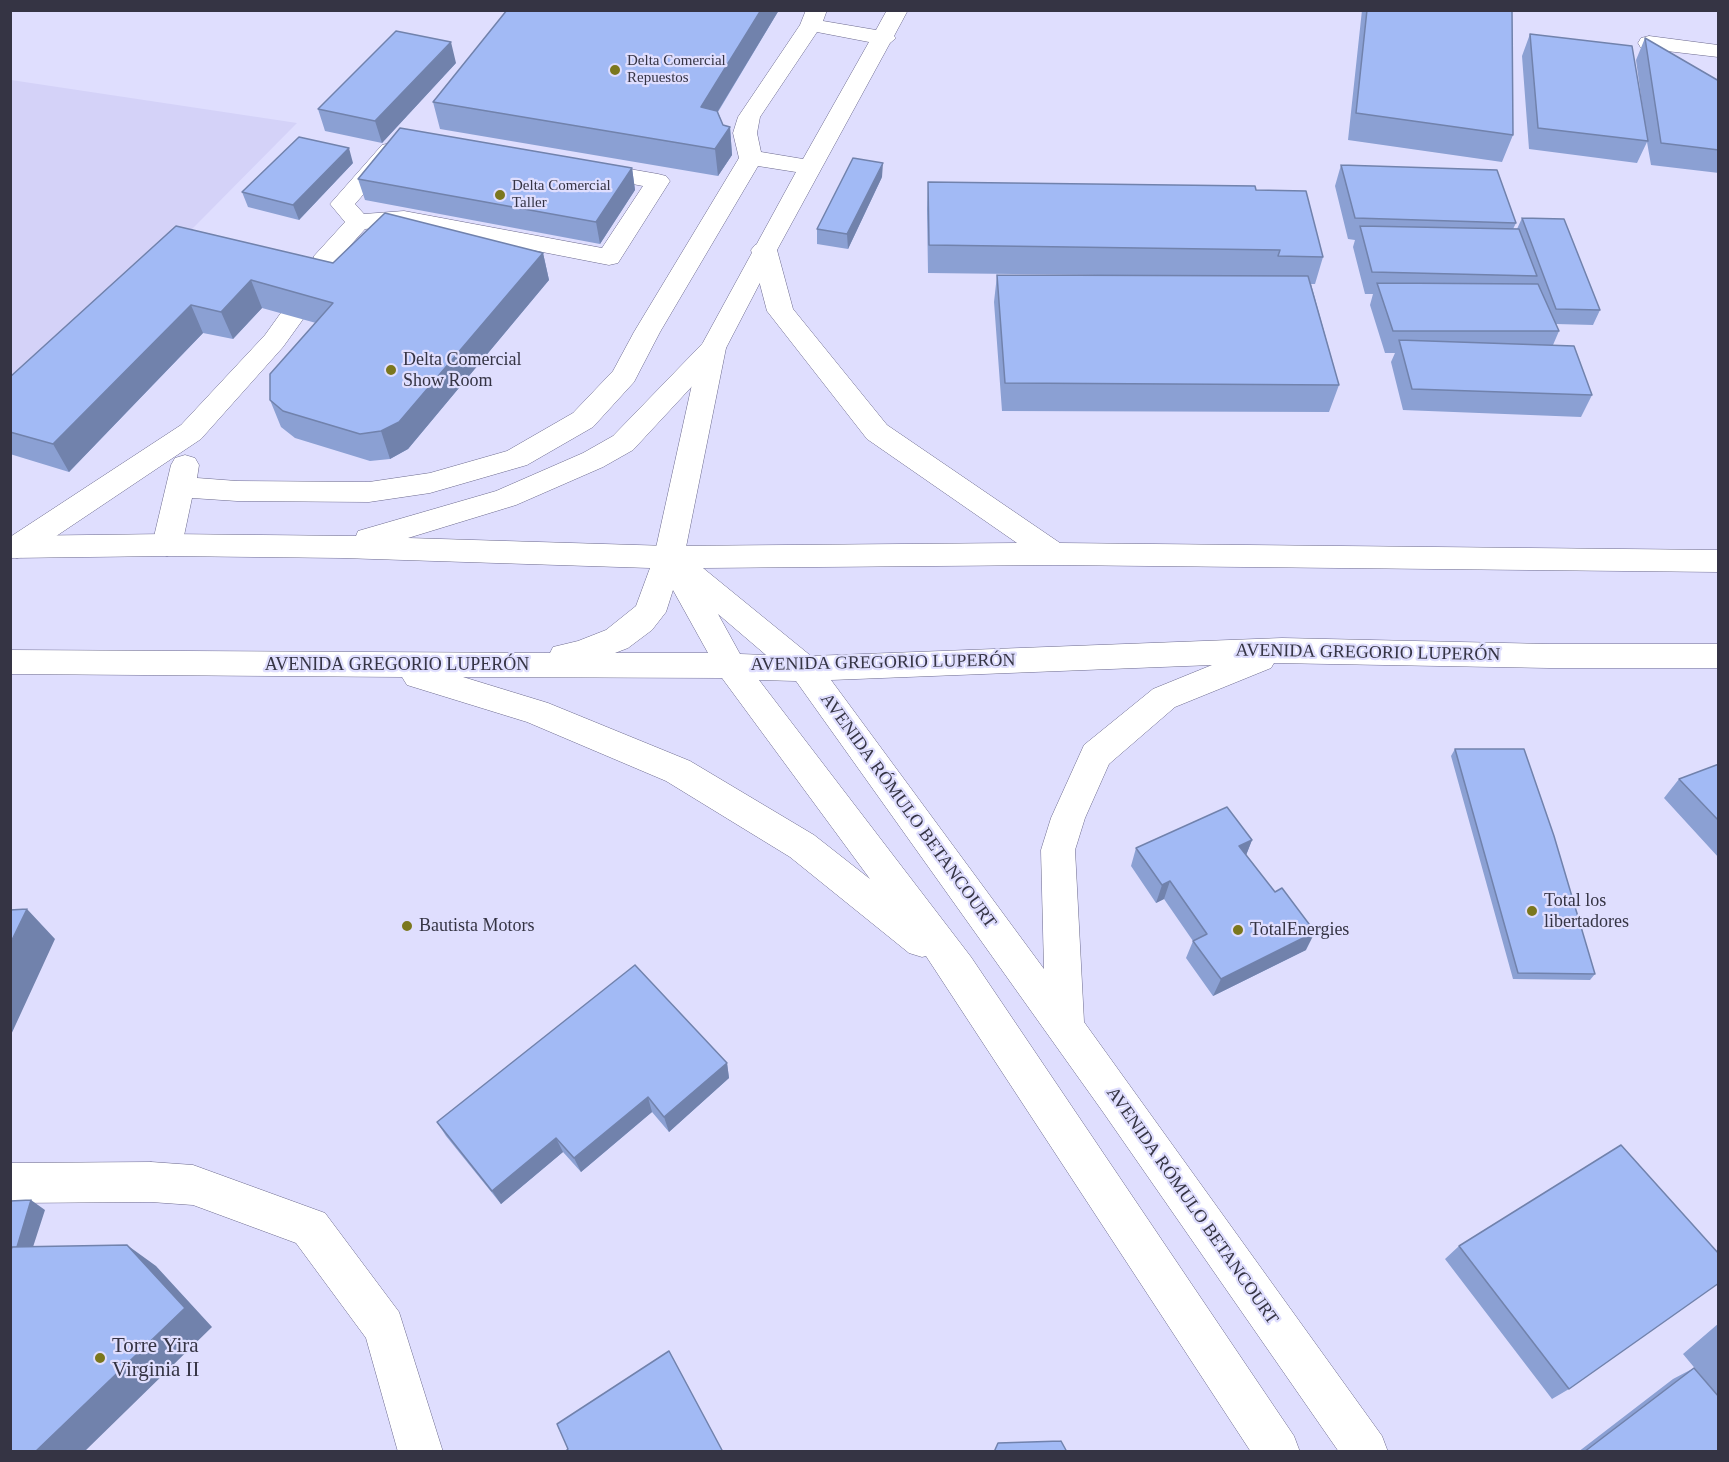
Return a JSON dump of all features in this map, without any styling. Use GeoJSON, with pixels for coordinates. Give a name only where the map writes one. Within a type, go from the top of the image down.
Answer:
{"type":"FeatureCollection","features":[{"type":"Feature","properties":{"kind":"main road"},"geometry":{"type":"LineString","coordinates":[[513,666],[581,653],[616,639],[641,622],[650,612],[669,557],[713,348],[764,250],[885,38],[898,10]]}},
{"type":"Feature","properties":{"kind":"main road"},"geometry":{"type":"LineString","coordinates":[[180,487],[237,491],[369,492],[430,483],[516,458],[583,420],[624,376],[647,332],[751,158],[746,133],[749,117],[814,18],[885,38]]}},
{"type":"Feature","properties":{"kind":"main road"},"geometry":{"type":"LineString","coordinates":[[1650,44],[1719,51]]}},
{"type":"Feature","properties":{"kind":"main road"},"geometry":{"type":"LineString","coordinates":[[358,222],[342,204],[403,136]]}},
{"type":"Feature","properties":{"kind":"main road"},"geometry":{"type":"LineString","coordinates":[[751,158],[811,167]]}},
{"type":"Feature","properties":{"kind":"main road"},"geometry":{"type":"LineString","coordinates":[[321,285],[327,256],[358,222],[404,218],[609,257],[658,181],[565,165]]}},
{"type":"Feature","properties":{"kind":"main road"},"geometry":{"type":"LineString","coordinates":[[764,250],[780,311],[877,432],[1054,554]]}},
{"type":"Feature","properties":{"kind":"main road"},"geometry":{"type":"LineString","coordinates":[[14,547],[191,432],[274,341],[292,316]]}},
{"type":"Feature","properties":{"kind":"main road"},"geometry":{"type":"LineString","coordinates":[[342,547],[506,498],[593,460],[623,443],[713,348]]}},
{"type":"Feature","properties":{"kind":"main road"},"geometry":{"type":"LineString","coordinates":[[167,545],[191,432]]}},
{"type":"Feature","properties":{"kind":"main road"},"geometry":{"type":"LineString","coordinates":[[14,547],[167,545],[342,547],[669,557],[1054,554],[1719,561]]}},
{"type":"Feature","properties":{"kind":"main road"},"geometry":{"type":"LineString","coordinates":[[669,557],[731,666],[958,969],[1278,1452]]}},
{"type":"Feature","properties":{"kind":"main road","name":"AVENIDA RÓMULO BETANCOURT"},"geometry":{"type":"LineString","coordinates":[[669,557],[805,669],[1065,1027],[1366,1452]]}},
{"type":"Feature","properties":{"kind":"main road"},"geometry":{"type":"LineString","coordinates":[[1065,1027],[1058,850],[1068,818],[1096,755],[1164,698],[1282,650]]}},
{"type":"Feature","properties":{"kind":"main road","name":"AVENIDA GREGORIO LUPERÓN"},"geometry":{"type":"LineString","coordinates":[[10,662],[731,666],[805,669],[1282,650],[1550,656],[1719,656]]}},
{"type":"Feature","properties":{"kind":"main road"},"geometry":{"type":"LineString","coordinates":[[382,665],[536,711],[678,771],[802,846],[958,969]]}},
{"type":"Feature","properties":{"kind":"main road"},"geometry":{"type":"LineString","coordinates":[[10,1183],[151,1182],[193,1185],[310,1228],[384,1327],[421,1452]]}},
{"type":"Feature","properties":{"kind":"shaded area"},"geometry":{"type":"Polygon","coordinates":[[[11,80],[297,123],[11,412],[11,80]]]}},
{"type":"Feature","properties":{"kind":"building","name":"Delta Comercial Repuestos"},"geometry":{"type":"Polygon","coordinates":[[[507,10],[761,10],[701,107],[717,111],[723,125],[730,127],[715,149],[433,102],[507,10]]]}},
{"type":"Feature","properties":{"kind":"building"},"geometry":{"type":"Polygon","coordinates":[[[1367,10],[1512,10],[1513,135],[1356,113],[1367,10]]]}},
{"type":"Feature","properties":{"kind":"building"},"geometry":{"type":"Polygon","coordinates":[[[396,31],[451,42],[375,121],[318,109],[396,31]]]}},
{"type":"Feature","properties":{"kind":"building"},"geometry":{"type":"Polygon","coordinates":[[[1530,34],[1632,46],[1648,141],[1538,128],[1530,34]]]}},
{"type":"Feature","properties":{"kind":"building"},"geometry":{"type":"Polygon","coordinates":[[[1645,38],[1719,81],[1719,150],[1661,143],[1645,38]]]}},
{"type":"Feature","properties":{"kind":"building"},"geometry":{"type":"Polygon","coordinates":[[[400,128],[632,168],[596,222],[358,179],[400,128]]]}},
{"type":"Feature","properties":{"kind":"building"},"geometry":{"type":"Polygon","coordinates":[[[299,137],[349,148],[293,205],[242,192],[299,137]]]}},
{"type":"Feature","properties":{"kind":"building"},"geometry":{"type":"Polygon","coordinates":[[[853,158],[883,163],[847,234],[817,229],[853,158]]]}},
{"type":"Feature","properties":{"kind":"building"},"geometry":{"type":"Polygon","coordinates":[[[1341,165],[1497,170],[1516,223],[1355,218],[1341,165]]]}},
{"type":"Feature","properties":{"kind":"building"},"geometry":{"type":"Polygon","coordinates":[[[928,182],[1255,186],[1256,190],[1306,191],[1323,257],[1278,256],[1280,250],[929,245],[928,182]]]}},
{"type":"Feature","properties":{"kind":"building","name":"Delta Comercial Show Room"},"geometry":{"type":"Polygon","coordinates":[[[385,213],[543,253],[399,422],[381,431],[360,434],[283,411],[270,400],[270,374],[333,303],[251,280],[221,312],[191,305],[53,444],[10,432],[10,377],[176,226],[333,263],[385,213]]]}},
{"type":"Feature","properties":{"kind":"building"},"geometry":{"type":"Polygon","coordinates":[[[1522,218],[1564,219],[1600,310],[1556,309],[1522,218]]]}},
{"type":"Feature","properties":{"kind":"building"},"geometry":{"type":"Polygon","coordinates":[[[1360,226],[1519,229],[1537,276],[1372,272],[1360,226]]]}},
{"type":"Feature","properties":{"kind":"building"},"geometry":{"type":"Polygon","coordinates":[[[997,275],[1308,276],[1339,385],[1005,383],[997,275]]]}},
{"type":"Feature","properties":{"kind":"building"},"geometry":{"type":"Polygon","coordinates":[[[1377,283],[1538,284],[1559,331],[1393,331],[1377,283]]]}},
{"type":"Feature","properties":{"kind":"building"},"geometry":{"type":"Polygon","coordinates":[[[1399,340],[1574,346],[1592,395],[1412,389],[1399,340]]]}},
{"type":"Feature","properties":{"kind":"building","name":"Total los libertadores"},"geometry":{"type":"Polygon","coordinates":[[[1455,749],[1524,749],[1554,836],[1595,974],[1518,973],[1455,749]]]}},
{"type":"Feature","properties":{"kind":"building"},"geometry":{"type":"Polygon","coordinates":[[[1719,764],[1719,821],[1679,779],[1719,764]]]}},
{"type":"Feature","properties":{"kind":"building","name":"TotalEnergies"},"geometry":{"type":"Polygon","coordinates":[[[1227,807],[1252,840],[1239,846],[1275,892],[1282,888],[1315,932],[1221,979],[1193,941],[1207,934],[1170,881],[1162,885],[1136,848],[1227,807]]]}},
{"type":"Feature","properties":{"kind":"building"},"geometry":{"type":"Polygon","coordinates":[[[27,909],[10,944],[10,910],[27,909]]]}},
{"type":"Feature","properties":{"kind":"building"},"geometry":{"type":"Polygon","coordinates":[[[635,965],[727,1063],[664,1117],[648,1097],[574,1158],[556,1138],[492,1191],[437,1122],[635,965]]]}},
{"type":"Feature","properties":{"kind":"building"},"geometry":{"type":"Polygon","coordinates":[[[1621,1145],[1719,1254],[1719,1283],[1569,1389],[1459,1246],[1621,1145]]]}},
{"type":"Feature","properties":{"kind":"building"},"geometry":{"type":"Polygon","coordinates":[[[31,1200],[17,1247],[12,1247],[10,1253],[10,1201],[31,1200]]]}},
{"type":"Feature","properties":{"kind":"building","name":"Torre Yira Virginia II"},"geometry":{"type":"Polygon","coordinates":[[[127,1245],[185,1308],[35,1452],[10,1452],[10,1253],[12,1247],[127,1245]]]}},
{"type":"Feature","properties":{"kind":"building"},"geometry":{"type":"Polygon","coordinates":[[[669,1351],[723,1452],[565,1452],[568,1449],[557,1424],[669,1351]]]}},
{"type":"Feature","properties":{"kind":"building"},"geometry":{"type":"Polygon","coordinates":[[[1694,1368],[1719,1397],[1719,1452],[1584,1452],[1694,1368]]]}},
{"type":"Feature","properties":{"kind":"building"},"geometry":{"type":"Polygon","coordinates":[[[1061,1441],[1067,1452],[994,1452],[998,1443],[1061,1441]]]}},
{"type":"Feature","properties":{"kind":"place","name":"Delta Comercial Repuestos"},"geometry":{"type":"Point","coordinates":[615,70]}},
{"type":"Feature","properties":{"kind":"place","name":"Delta Comercial Taller"},"geometry":{"type":"Point","coordinates":[500,195]}},
{"type":"Feature","properties":{"kind":"place","name":"Delta Comercial Show Room"},"geometry":{"type":"Point","coordinates":[391,370]}},
{"type":"Feature","properties":{"kind":"place","name":"Total los libertadores"},"geometry":{"type":"Point","coordinates":[1532,911]}},
{"type":"Feature","properties":{"kind":"place","name":"Bautista Motors"},"geometry":{"type":"Point","coordinates":[407,926]}},
{"type":"Feature","properties":{"kind":"place","name":"TotalEnergies"},"geometry":{"type":"Point","coordinates":[1238,930]}},
{"type":"Feature","properties":{"kind":"place","name":"Torre Yira Virginia II"},"geometry":{"type":"Point","coordinates":[100,1358]}}]}
